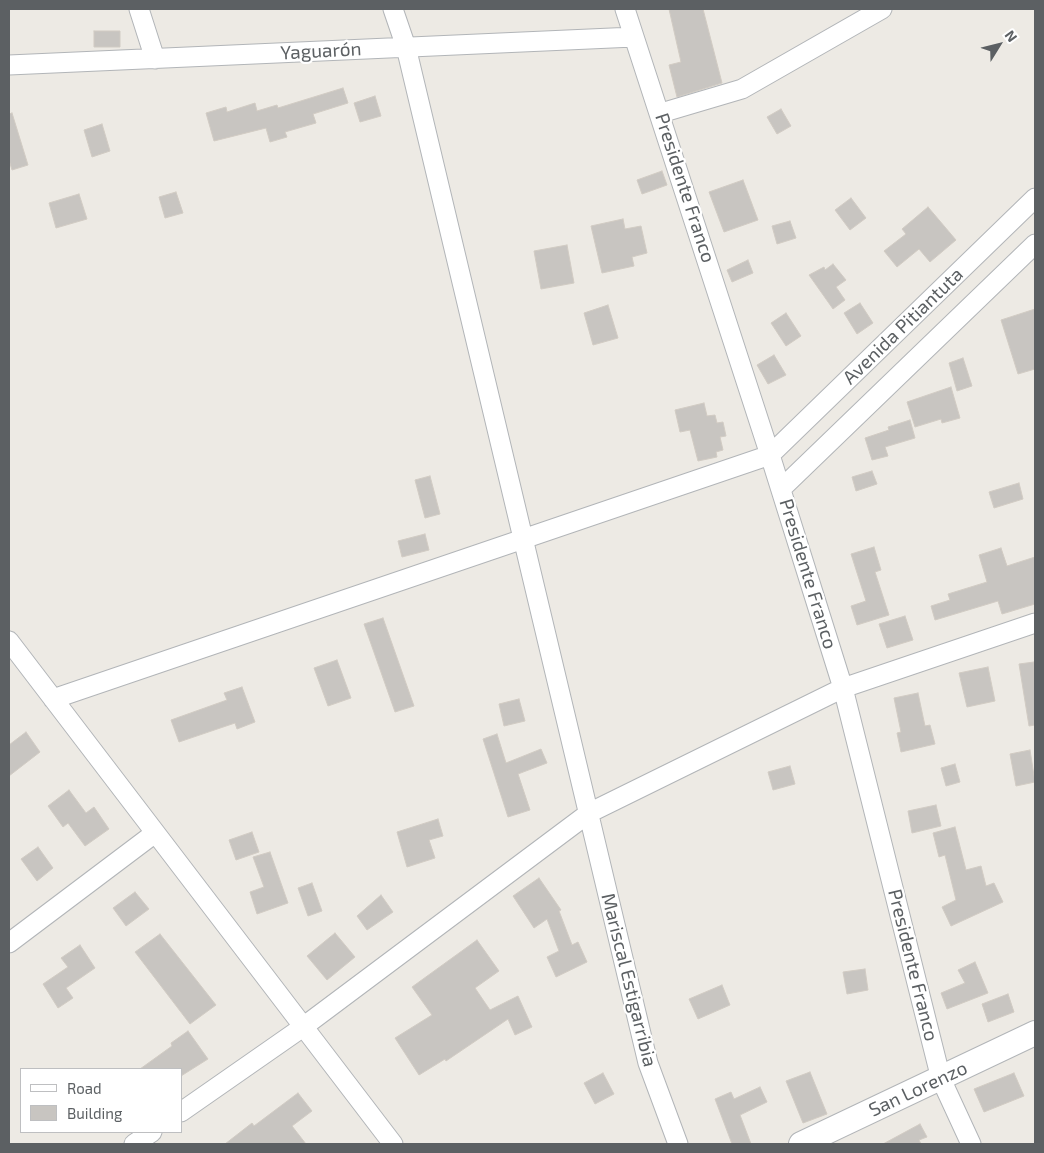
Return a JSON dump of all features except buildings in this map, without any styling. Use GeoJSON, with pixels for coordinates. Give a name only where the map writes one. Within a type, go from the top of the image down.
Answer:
{"type":"FeatureCollection","features":[{"type":"Feature","properties":{"kind":"street"},"geometry":{"type":"LineString","coordinates":[[139,9],[156,59]]}},
{"type":"Feature","properties":{"kind":"street","name":"Mariscal Estigarribia"},"geometry":{"type":"LineString","coordinates":[[393,9],[406,47],[648,1063],[678,1144]]}},
{"type":"Feature","properties":{"kind":"street","name":"Presidente Franco"},"geometry":{"type":"LineString","coordinates":[[625,9],[661,113],[843,688],[941,1079],[971,1144]]}},
{"type":"Feature","properties":{"kind":"street"},"geometry":{"type":"LineString","coordinates":[[661,113],[742,89],[882,9]]}},
{"type":"Feature","properties":{"kind":"street","name":"Yaguarón"},"geometry":{"type":"LineString","coordinates":[[9,65],[634,37]]}},
{"type":"Feature","properties":{"kind":"street","name":"Avenida Pitiantuta"},"geometry":{"type":"LineString","coordinates":[[770,455],[1035,198]]}},
{"type":"Feature","properties":{"kind":"street","name":"Avenida Pitiantuta"},"geometry":{"type":"LineString","coordinates":[[781,489],[1035,244]]}},
{"type":"Feature","properties":{"kind":"street"},"geometry":{"type":"LineString","coordinates":[[53,699],[770,455]]}},
{"type":"Feature","properties":{"kind":"street"},"geometry":{"type":"LineString","coordinates":[[182,1111],[303,1027],[589,813],[843,688],[1035,623]]}},
{"type":"Feature","properties":{"kind":"street"},"geometry":{"type":"LineString","coordinates":[[11,650],[53,699],[393,1144]]}},
{"type":"Feature","properties":{"kind":"street"},"geometry":{"type":"LineString","coordinates":[[9,943],[155,833]]}},
{"type":"Feature","properties":{"kind":"street","name":"San Lorenzo"},"geometry":{"type":"LineString","coordinates":[[801,1144],[1035,1033]]}},
{"type":"Feature","properties":{"kind":"street"},"geometry":{"type":"LineString","coordinates":[[134,1144],[150,1133]]}}]}
